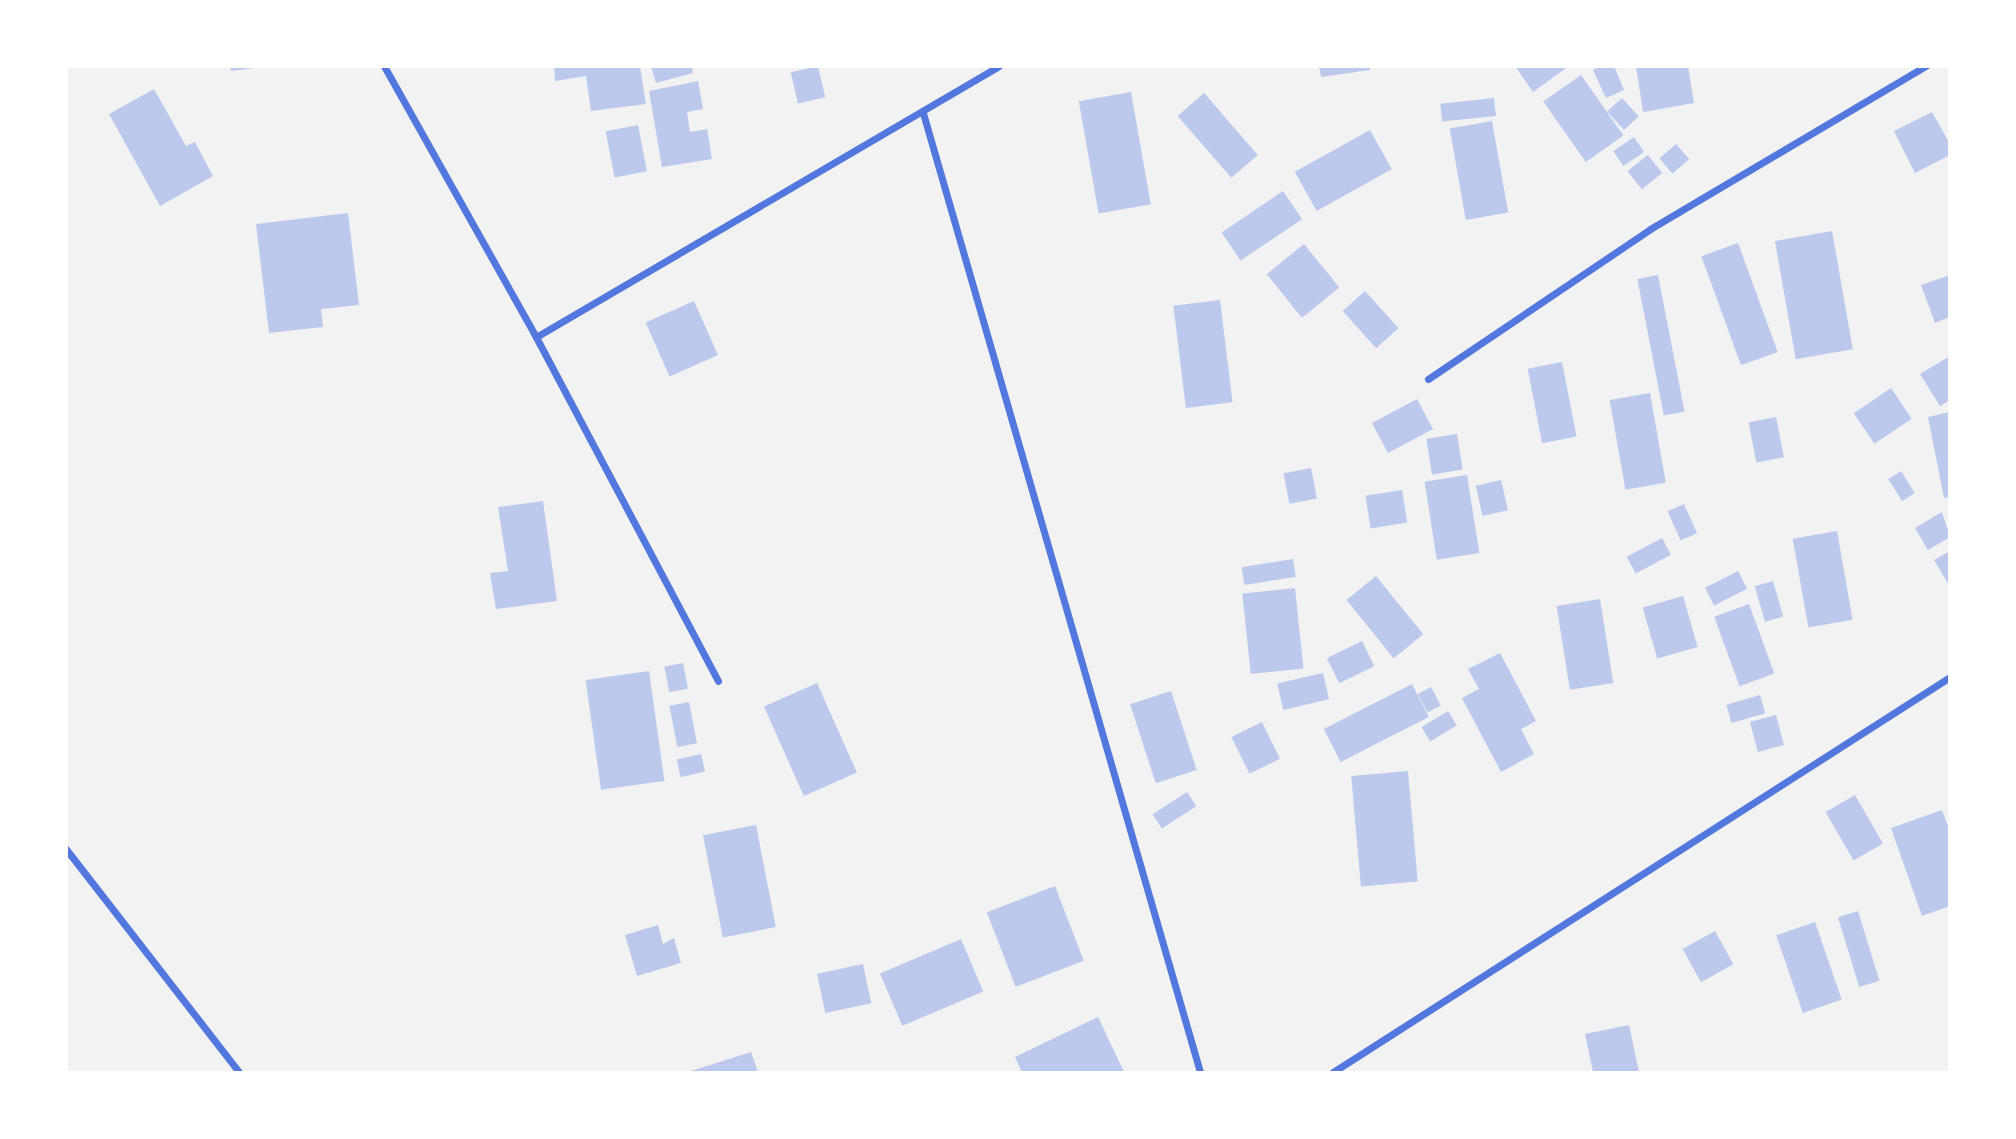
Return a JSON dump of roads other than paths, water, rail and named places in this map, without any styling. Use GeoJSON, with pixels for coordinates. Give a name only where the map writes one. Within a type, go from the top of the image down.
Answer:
{"type":"FeatureCollection","features":[{"type":"Feature","properties":{"kind":"street"},"geometry":{"type":"LineString","coordinates":[[384,66],[536,337],[718,681]]}},
{"type":"Feature","properties":{"kind":"street"},"geometry":{"type":"LineString","coordinates":[[536,337],[923,113],[999,66]]}},
{"type":"Feature","properties":{"kind":"street"},"geometry":{"type":"LineString","coordinates":[[1428,379],[1650,229],[1926,66]]}},
{"type":"Feature","properties":{"kind":"street"},"geometry":{"type":"LineString","coordinates":[[923,113],[1200,1073]]}},
{"type":"Feature","properties":{"kind":"street"},"geometry":{"type":"LineString","coordinates":[[1332,1073],[1950,677]]}},
{"type":"Feature","properties":{"kind":"street"},"geometry":{"type":"LineString","coordinates":[[66,849],[239,1073]]}}]}
